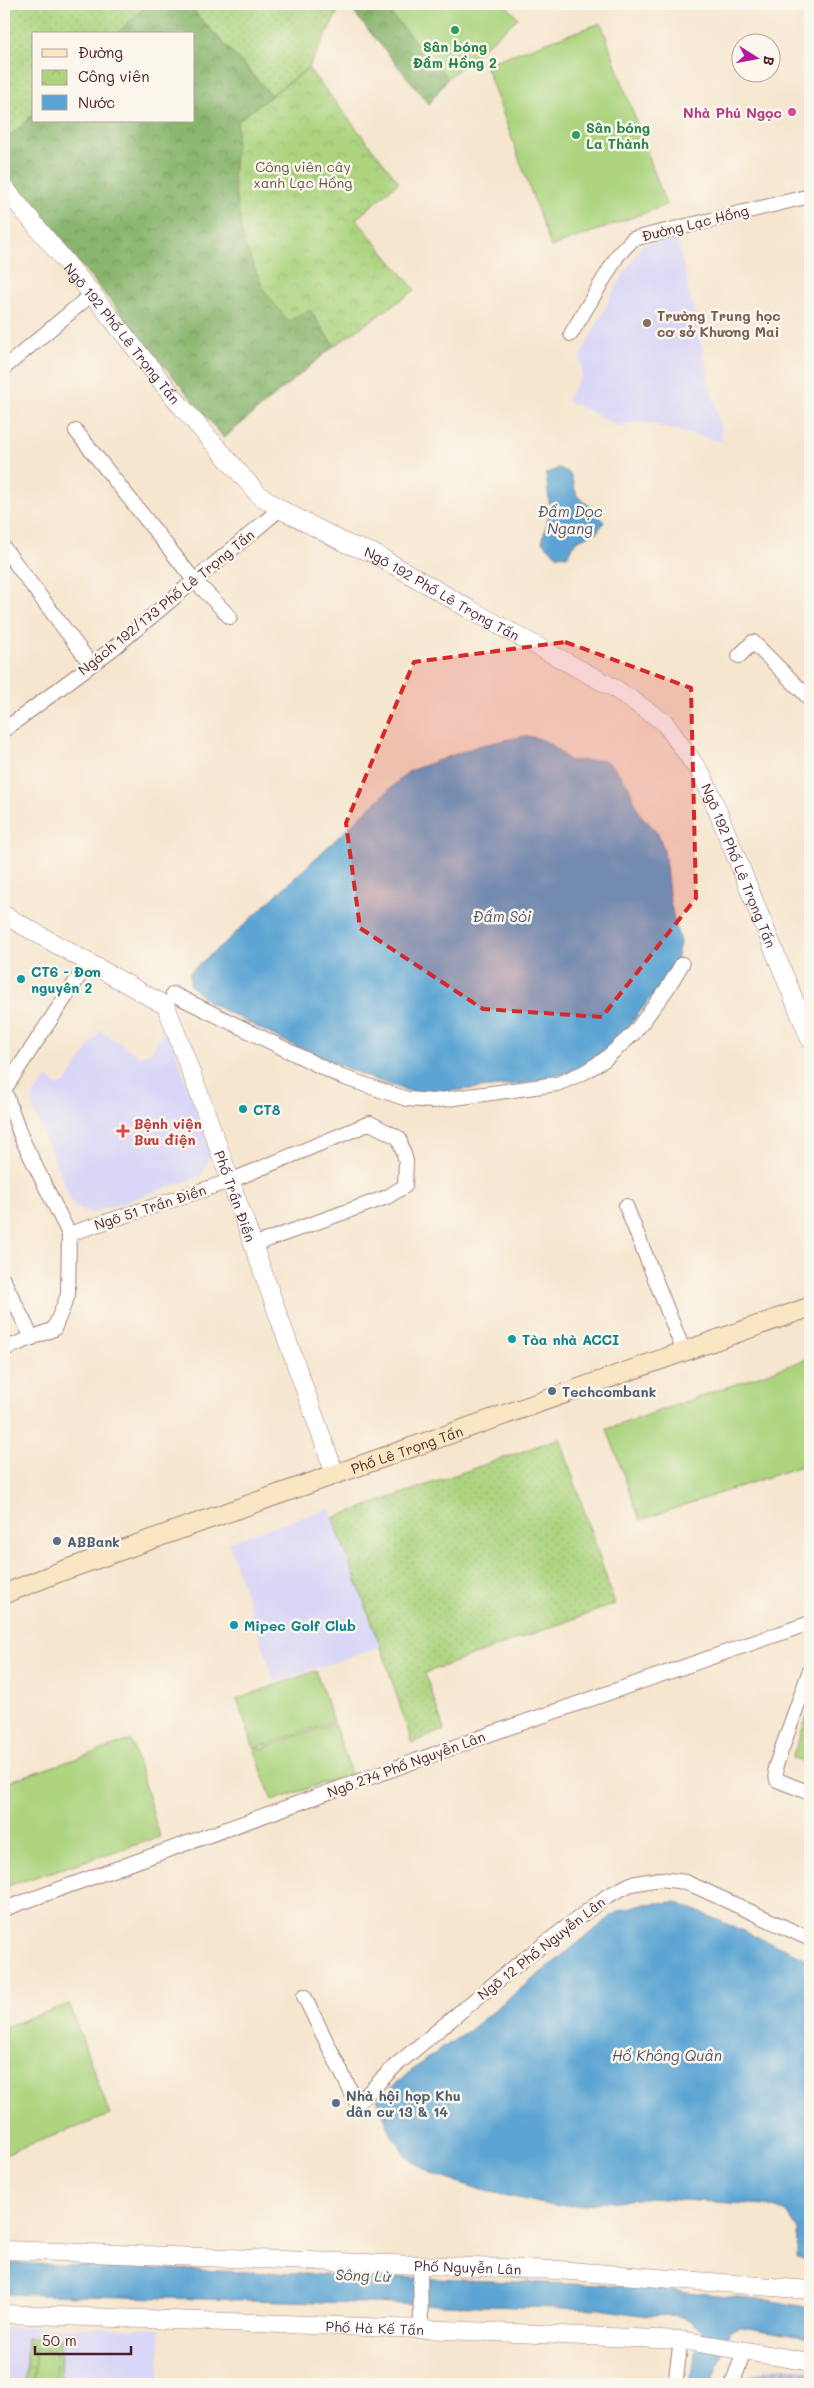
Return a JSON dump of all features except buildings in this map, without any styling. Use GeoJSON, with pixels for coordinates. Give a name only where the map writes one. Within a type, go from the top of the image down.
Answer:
{"type":"FeatureCollection","features":[{"type":"Feature","properties":{"kind":"main road","name":"Phố Lê Trọng Tấn"},"geometry":{"type":"LineString","coordinates":[[4,1594],[335,1474],[810,1307]]}},
{"type":"Feature","properties":{"kind":"street","name":"Ngõ 192 Phố Lê Trọng Tấn"},"geometry":{"type":"LineString","coordinates":[[4,188],[92,294],[181,406],[258,494],[280,509],[347,544],[373,553],[469,609],[606,683],[664,722],[702,775],[710,790],[805,1014],[810,1039]]}},
{"type":"Feature","properties":{"kind":"street","name":"Đường Lạc Hồng"},"geometry":{"type":"LineString","coordinates":[[572,334],[618,254],[633,239],[810,196]]}},
{"type":"Feature","properties":{"kind":"street"},"geometry":{"type":"LineString","coordinates":[[4,368],[92,294]]}},
{"type":"Feature","properties":{"kind":"street"},"geometry":{"type":"LineString","coordinates":[[76,431],[194,580],[230,617]]}},
{"type":"Feature","properties":{"kind":"street","name":"Ngách 192/173 Phố Lê Trọng Tấn"},"geometry":{"type":"LineString","coordinates":[[4,730],[115,646],[280,509]]}},
{"type":"Feature","properties":{"kind":"street"},"geometry":{"type":"LineString","coordinates":[[4,548],[90,664]]}},
{"type":"Feature","properties":{"kind":"street"},"geometry":{"type":"LineString","coordinates":[[739,656],[753,642],[810,699]]}},
{"type":"Feature","properties":{"kind":"street","name":"Phố Trần Điền"},"geometry":{"type":"LineString","coordinates":[[4,915],[166,1006],[335,1474]]}},
{"type":"Feature","properties":{"kind":"street"},"geometry":{"type":"LineString","coordinates":[[4,1346],[9,1347],[54,1330],[68,1295],[69,1234],[22,1138],[4,1089],[88,963]]}},
{"type":"Feature","properties":{"kind":"street"},"geometry":{"type":"LineString","coordinates":[[173,994],[342,1077],[407,1099],[433,1101],[557,1084],[583,1073],[604,1060],[634,1033],[667,989],[682,964]]}},
{"type":"Feature","properties":{"kind":"street","name":"Ngõ 51 Trần Điền"},"geometry":{"type":"LineString","coordinates":[[69,1234],[230,1181],[370,1123],[399,1138],[406,1161],[405,1186],[387,1197],[253,1245]]}},
{"type":"Feature","properties":{"kind":"street"},"geometry":{"type":"LineString","coordinates":[[626,1206],[684,1352]]}},
{"type":"Feature","properties":{"kind":"street"},"geometry":{"type":"LineString","coordinates":[[4,1281],[32,1338]]}},
{"type":"Feature","properties":{"kind":"street","name":"Ngõ 274 Phố Nguyễn Lân"},"geometry":{"type":"LineString","coordinates":[[4,1909],[502,1729],[810,1623]]}},
{"type":"Feature","properties":{"kind":"street"},"geometry":{"type":"LineString","coordinates":[[810,1670],[775,1768],[777,1780],[810,1793]]}},
{"type":"Feature","properties":{"kind":"street","name":"Ngõ 12 Phố Nguyễn Lân"},"geometry":{"type":"LineString","coordinates":[[304,1996],[357,2104],[395,2066],[518,1964],[607,1896],[631,1884],[660,1879],[686,1882],[810,1939]]}},
{"type":"Feature","properties":{"kind":"street","name":"Phố Nguyễn Lân"},"geometry":{"type":"LineString","coordinates":[[4,2250],[420,2270],[448,2264],[558,2270],[810,2290]]}},
{"type":"Feature","properties":{"kind":"street"},"geometry":{"type":"LineString","coordinates":[[420,2270],[421,2323]]}},
{"type":"Feature","properties":{"kind":"street","name":"Phố Hà Kế Tấn"},"geometry":{"type":"LineString","coordinates":[[4,2314],[421,2323],[689,2341],[810,2362]]}},
{"type":"Feature","properties":{"kind":"street"},"geometry":{"type":"LineString","coordinates":[[675,2384],[689,2341]]}},
{"type":"Feature","properties":{"kind":"street"},"geometry":{"type":"LineString","coordinates":[[732,2384],[736,2350]]}},
{"type":"Feature","properties":{"kind":"highlighted area"},"geometry":{"type":"Polygon","coordinates":[[[565,642],[691,688],[696,898],[602,1017],[483,1009],[360,928],[346,823],[414,662],[565,642]]]}},
{"type":"Feature","properties":{"kind":"shaded area","name":"Trường Trung học cơ sở Khương Mai"},"geometry":{"type":"Polygon","coordinates":[[[677,239],[723,442],[639,421],[620,427],[566,400],[582,375],[580,357],[615,289],[642,245],[677,239]]]}},
{"type":"Feature","properties":{"kind":"shaded area","name":"Bệnh viện Bưu điện"},"geometry":{"type":"Polygon","coordinates":[[[164,1029],[169,1031],[211,1154],[201,1176],[92,1213],[74,1207],[33,1109],[33,1096],[47,1078],[59,1086],[65,1084],[100,1030],[140,1056],[151,1052],[164,1029]]]}},
{"type":"Feature","properties":{"kind":"shaded area"},"geometry":{"type":"Polygon","coordinates":[[[330,1508],[381,1647],[275,1682],[228,1542],[330,1508]]]}},
{"type":"Feature","properties":{"kind":"shaded area"},"geometry":{"type":"Polygon","coordinates":[[[4,2327],[161,2329],[159,2384],[4,2384],[4,2327]]]}},
{"type":"Feature","properties":{"kind":"shaded area"},"geometry":{"type":"Polygon","coordinates":[[[779,2366],[810,2371],[810,2384],[741,2384],[743,2378],[779,2366]]]}},
{"type":"Feature","properties":{"kind":"green space"},"geometry":{"type":"Polygon","coordinates":[[[4,4],[148,4],[119,32],[32,32],[32,116],[4,142],[4,4]]]}},
{"type":"Feature","properties":{"kind":"green space"},"geometry":{"type":"Polygon","coordinates":[[[148,4],[187,4],[271,95],[238,121],[288,320],[310,310],[334,346],[224,438],[4,172],[4,142],[32,116],[32,122],[195,122],[195,32],[119,32],[148,4]]]}},
{"type":"Feature","properties":{"kind":"green space"},"geometry":{"type":"Polygon","coordinates":[[[187,4],[342,4],[308,68],[271,95],[187,4]]]}},
{"type":"Feature","properties":{"kind":"green space"},"geometry":{"type":"Polygon","coordinates":[[[347,4],[382,4],[448,78],[429,104],[347,4]]]}},
{"type":"Feature","properties":{"kind":"green space","name":"Sân bóng Đầm Hồng 2"},"geometry":{"type":"Polygon","coordinates":[[[382,4],[505,4],[518,18],[448,78],[382,4]]]}},
{"type":"Feature","properties":{"kind":"green space","name":"Sân bóng La Thành"},"geometry":{"type":"Polygon","coordinates":[[[601,23],[666,205],[551,247],[485,64],[601,23]]]}},
{"type":"Feature","properties":{"kind":"green space","name":"Công viên cây xanh Lạc Hồng"},"geometry":{"type":"Polygon","coordinates":[[[308,68],[399,182],[356,219],[415,290],[334,346],[310,310],[288,321],[264,290],[243,241],[233,178],[238,121],[308,68]]]}},
{"type":"Feature","properties":{"kind":"green space"},"geometry":{"type":"Polygon","coordinates":[[[810,1358],[810,1463],[640,1520],[607,1429],[810,1358]]]}},
{"type":"Feature","properties":{"kind":"green space"},"geometry":{"type":"Polygon","coordinates":[[[560,1438],[615,1604],[425,1673],[444,1730],[412,1743],[381,1647],[333,1518],[560,1438]]]}},
{"type":"Feature","properties":{"kind":"green space"},"geometry":{"type":"Polygon","coordinates":[[[316,1671],[333,1721],[254,1749],[237,1699],[316,1671]]]}},
{"type":"Feature","properties":{"kind":"green space"},"geometry":{"type":"Polygon","coordinates":[[[810,1709],[810,1765],[792,1758],[810,1709]]]}},
{"type":"Feature","properties":{"kind":"green space"},"geometry":{"type":"Polygon","coordinates":[[[334,1723],[351,1773],[272,1801],[255,1751],[334,1723]]]}},
{"type":"Feature","properties":{"kind":"green space"},"geometry":{"type":"Polygon","coordinates":[[[131,1740],[160,1837],[4,1887],[4,1783],[131,1740]]]}},
{"type":"Feature","properties":{"kind":"green space"},"geometry":{"type":"Polygon","coordinates":[[[69,2004],[110,2115],[4,2154],[4,2027],[69,2004]]]}},
{"type":"Feature","properties":{"kind":"green space"},"geometry":{"type":"Polygon","coordinates":[[[27,2338],[61,2339],[60,2384],[25,2384],[27,2338]]]}},
{"type":"Feature","properties":{"kind":"green space"},"geometry":{"type":"Polygon","coordinates":[[[35,2350],[56,2351],[55,2384],[34,2384],[35,2350]]]}},
{"type":"Feature","properties":{"kind":"water","name":"Đầm Dọc Ngang"},"geometry":{"type":"Polygon","coordinates":[[[559,468],[570,473],[577,496],[597,512],[604,522],[597,532],[576,541],[567,556],[557,555],[542,542],[550,510],[546,474],[559,468]]]}},
{"type":"Feature","properties":{"kind":"water","name":"Đầm Sòi"},"geometry":{"type":"Polygon","coordinates":[[[524,736],[544,741],[570,761],[604,760],[614,767],[628,785],[639,813],[658,833],[664,850],[670,902],[680,943],[675,965],[620,1038],[594,1059],[568,1073],[521,1084],[418,1094],[367,1077],[284,1041],[208,1002],[190,985],[190,972],[227,941],[409,771],[478,746],[524,736]]]}},
{"type":"Feature","properties":{"kind":"water","name":"Hồ Không Quân"},"geometry":{"type":"Polygon","coordinates":[[[676,1902],[810,1960],[810,2260],[797,2258],[798,2230],[787,2213],[765,2205],[647,2198],[557,2207],[482,2190],[433,2174],[411,2160],[393,2138],[377,2099],[425,2060],[468,2031],[618,1911],[642,1904],[676,1902]]]}},
{"type":"Feature","properties":{"kind":"water"},"geometry":{"type":"Polygon","coordinates":[[[4,2263],[626,2286],[768,2300],[810,2308],[810,2338],[741,2327],[731,2330],[712,2384],[688,2384],[702,2331],[689,2320],[676,2315],[648,2316],[599,2309],[4,2294],[4,2263]]]}},
{"type":"Feature","properties":{"kind":"place","name":"Sân bóng Đầm Hồng 2"},"geometry":{"type":"Point","coordinates":[455,30]}},
{"type":"Feature","properties":{"kind":"place","name":"Nhà Phú Ngọc"},"geometry":{"type":"Point","coordinates":[792,112]}},
{"type":"Feature","properties":{"kind":"place","name":"Sân bóng La Thành"},"geometry":{"type":"Point","coordinates":[576,135]}},
{"type":"Feature","properties":{"kind":"place","name":"Trường Trung học cơ sở Khương Mai"},"geometry":{"type":"Point","coordinates":[647,323]}},
{"type":"Feature","properties":{"kind":"place","name":"CT6 - Đơn nguyên 2"},"geometry":{"type":"Point","coordinates":[21,979]}},
{"type":"Feature","properties":{"kind":"place","name":"CT8"},"geometry":{"type":"Point","coordinates":[243,1109]}},
{"type":"Feature","properties":{"kind":"place","name":"Bệnh viện Bưu điện"},"geometry":{"type":"Point","coordinates":[123,1131]}},
{"type":"Feature","properties":{"kind":"place","name":"Tòa nhà ACCI"},"geometry":{"type":"Point","coordinates":[512,1339]}},
{"type":"Feature","properties":{"kind":"place","name":"Techcombank"},"geometry":{"type":"Point","coordinates":[552,1391]}},
{"type":"Feature","properties":{"kind":"place","name":"ABBank"},"geometry":{"type":"Point","coordinates":[57,1541]}},
{"type":"Feature","properties":{"kind":"place","name":"Mipec Golf Club"},"geometry":{"type":"Point","coordinates":[234,1625]}},
{"type":"Feature","properties":{"kind":"place","name":"Nhà hội họp Khu dân cư 13 & 14"},"geometry":{"type":"Point","coordinates":[336,2103]}},
{"type":"Feature","properties":{"kind":"water label","name":"Sông Lừ"},"geometry":{"type":"Point","coordinates":[363,2275]}}]}
